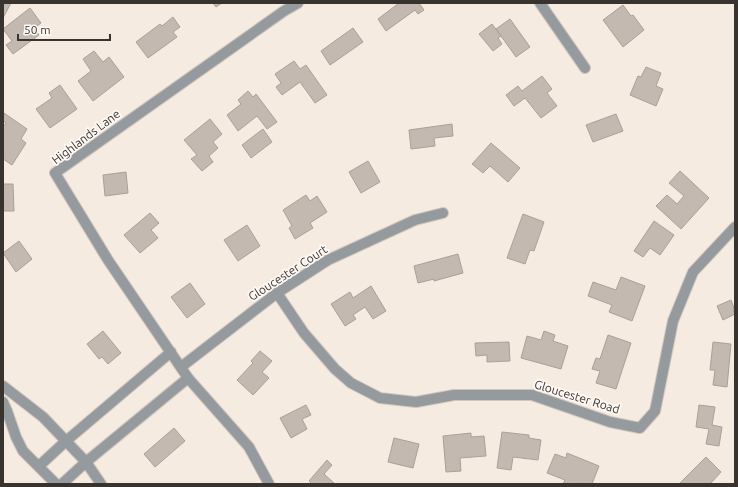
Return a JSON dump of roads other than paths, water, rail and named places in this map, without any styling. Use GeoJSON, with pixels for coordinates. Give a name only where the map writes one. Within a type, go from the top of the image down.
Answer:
{"type":"FeatureCollection","features":[{"type":"Feature","properties":{"kind":"street","name":"Highlands Lane"},"geometry":{"type":"LineString","coordinates":[[269,484],[249,447],[180,367],[108,260],[55,173],[283,7],[298,3]]}},
{"type":"Feature","properties":{"kind":"street"},"geometry":{"type":"LineString","coordinates":[[540,3],[585,68]]}},
{"type":"Feature","properties":{"kind":"street","name":"Gloucester Court"},"geometry":{"type":"LineString","coordinates":[[180,367],[277,293],[328,260],[415,220],[443,213]]}},
{"type":"Feature","properties":{"kind":"street","name":"Gloucester Road"},"geometry":{"type":"LineString","coordinates":[[277,293],[304,333],[335,369],[351,383],[380,398],[416,402],[454,395],[532,395],[610,422],[640,428],[655,411],[673,321],[693,272],[735,227]]}},
{"type":"Feature","properties":{"kind":"street"},"geometry":{"type":"LineString","coordinates":[[39,466],[66,441],[171,352]]}},
{"type":"Feature","properties":{"kind":"street"},"geometry":{"type":"LineString","coordinates":[[62,484],[86,462],[188,378]]}},
{"type":"Feature","properties":{"kind":"street"},"geometry":{"type":"LineString","coordinates":[[3,386],[43,418],[86,462],[101,484]]}},
{"type":"Feature","properties":{"kind":"street"},"geometry":{"type":"LineString","coordinates":[[3,402],[23,451],[56,484]]}}]}
